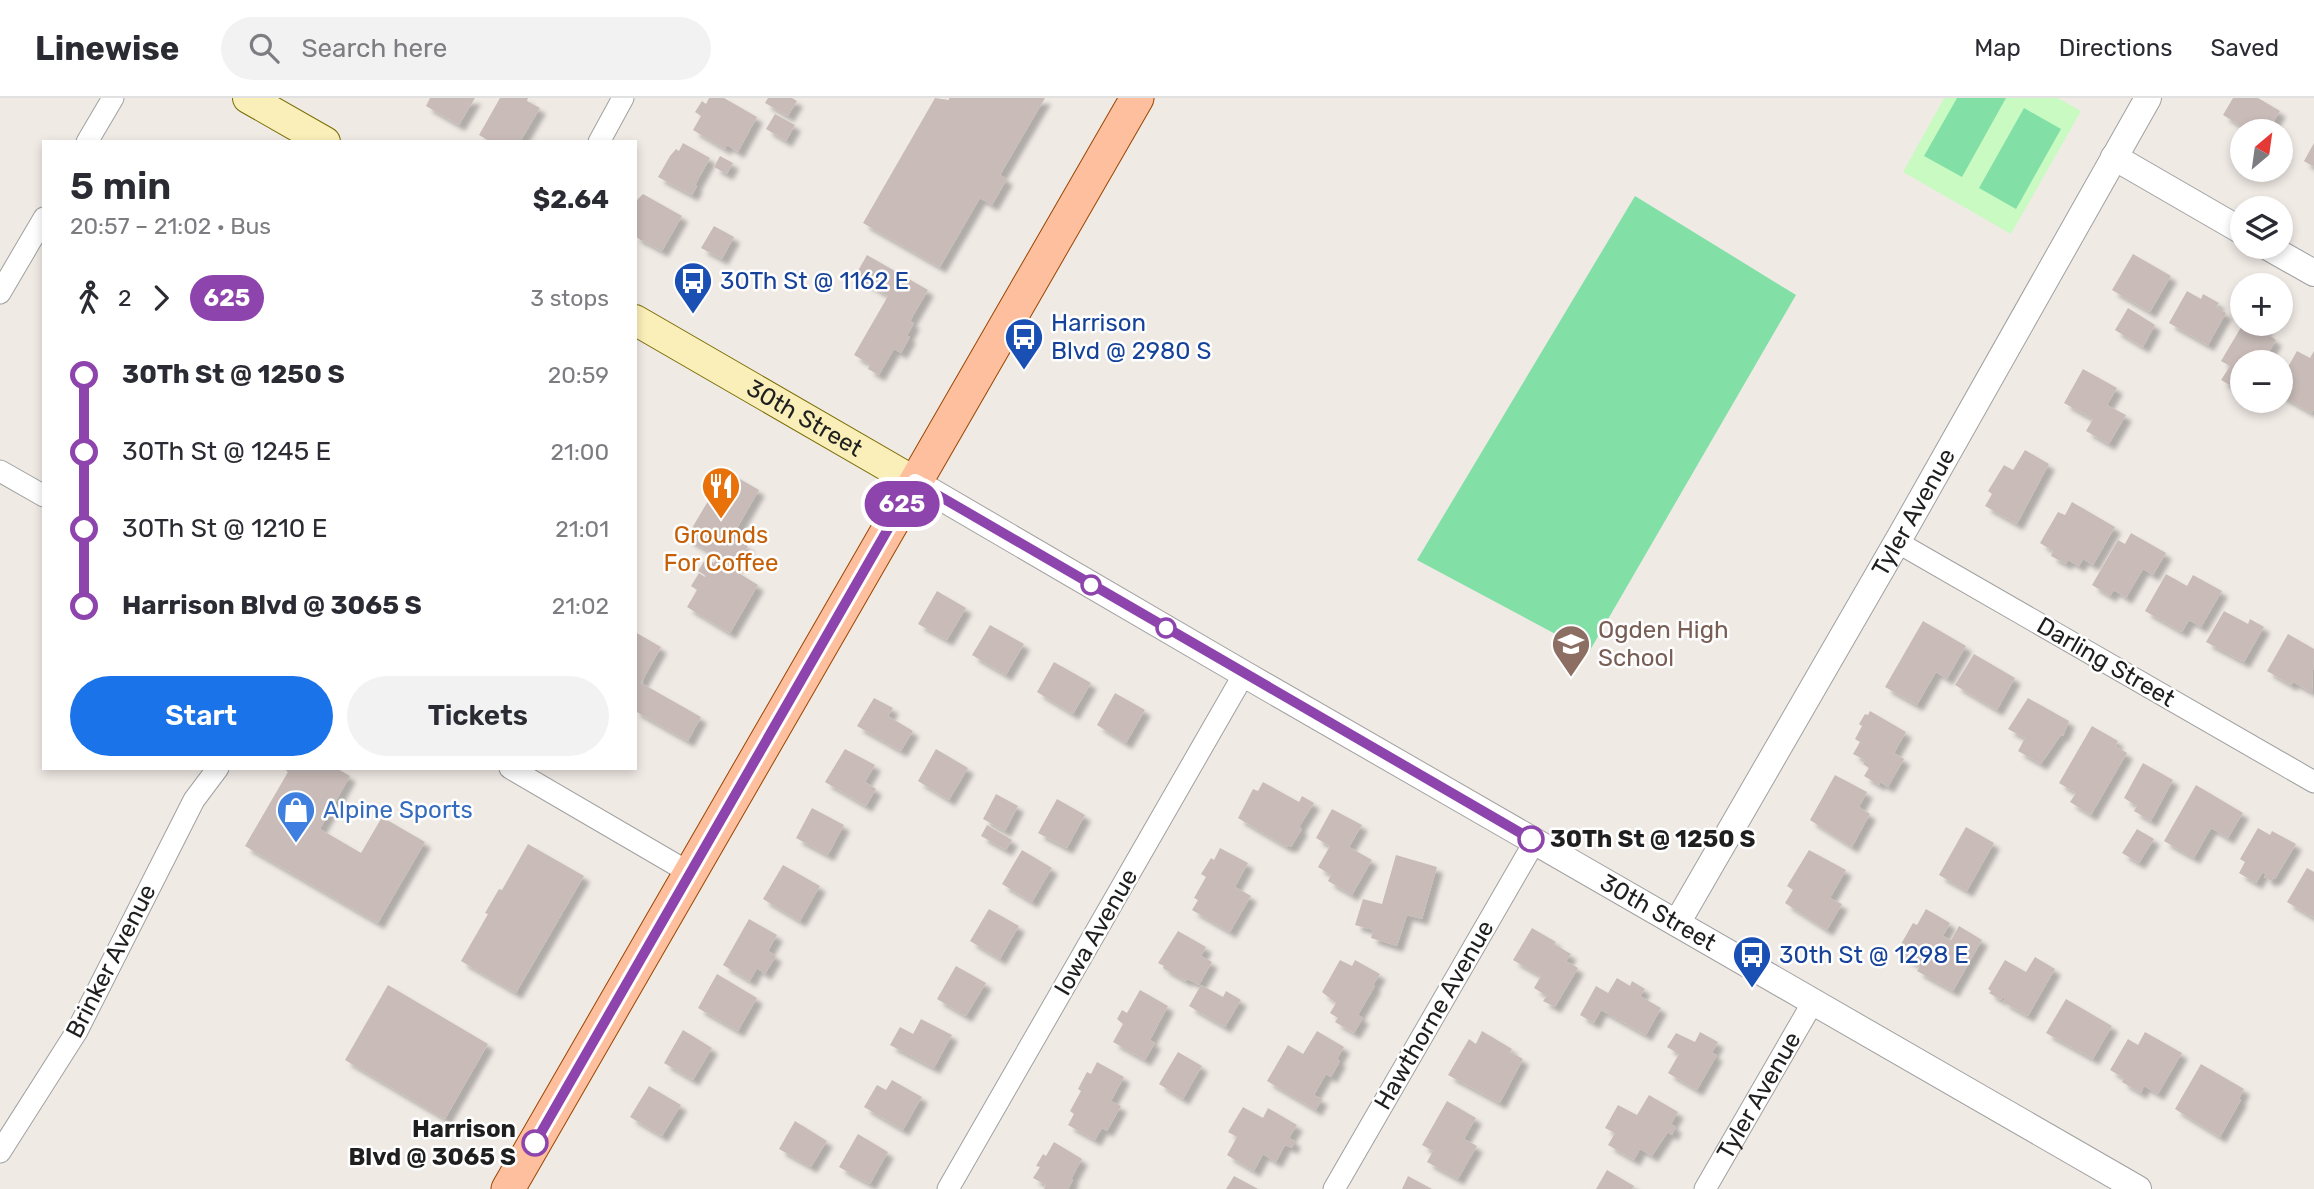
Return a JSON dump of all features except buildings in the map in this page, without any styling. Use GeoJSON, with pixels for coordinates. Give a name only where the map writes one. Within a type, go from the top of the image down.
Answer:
{"type":"FeatureCollection","features":[{"type":"Feature","properties":{"kind":"main road"},"geometry":{"type":"LineString","coordinates":[[248,98],[322,140]]}},
{"type":"Feature","properties":{"kind":"main road"},"geometry":{"type":"LineString","coordinates":[[508,1189],[1137,98]]}},
{"type":"Feature","properties":{"kind":"main road","name":"30th Street"},"geometry":{"type":"LineString","coordinates":[[637,321],[915,482]]}},
{"type":"Feature","properties":{"kind":"street"},"geometry":{"type":"LineString","coordinates":[[89,140],[113,98]]}},
{"type":"Feature","properties":{"kind":"street"},"geometry":{"type":"LineString","coordinates":[[599,140],[624,98]]}},
{"type":"Feature","properties":{"kind":"street","name":"Tyler Avenue"},"geometry":{"type":"LineString","coordinates":[[1677,923],[1897,542],[2148,98]]}},
{"type":"Feature","properties":{"kind":"street"},"geometry":{"type":"LineString","coordinates":[[2114,157],[2230,225]]}},
{"type":"Feature","properties":{"kind":"street"},"geometry":{"type":"LineString","coordinates":[[0,293],[42,221]]}},
{"type":"Feature","properties":{"kind":"street"},"geometry":{"type":"LineString","coordinates":[[2289,259],[2314,273]]}},
{"type":"Feature","properties":{"kind":"street"},"geometry":{"type":"LineString","coordinates":[[0,471],[42,495]]}},
{"type":"Feature","properties":{"kind":"street","name":"30th Street"},"geometry":{"type":"LineString","coordinates":[[915,482],[2129,1187]]}},
{"type":"Feature","properties":{"kind":"street","name":"Darling Street"},"geometry":{"type":"LineString","coordinates":[[1897,542],[2314,782]]}},
{"type":"Feature","properties":{"kind":"street","name":"Iowa Avenue"},"geometry":{"type":"LineString","coordinates":[[948,1189],[1244,674]]}},
{"type":"Feature","properties":{"kind":"street","name":"Brinker Avenue"},"geometry":{"type":"LineString","coordinates":[[0,1152],[77,1031],[194,800],[216,770]]}},
{"type":"Feature","properties":{"kind":"street"},"geometry":{"type":"LineString","coordinates":[[513,770],[690,873]]}},
{"type":"Feature","properties":{"kind":"street","name":"Hawthorne Avenue"},"geometry":{"type":"LineString","coordinates":[[1334,1189],[1535,841]]}},
{"type":"Feature","properties":{"kind":"street","name":"Tyler Avenue"},"geometry":{"type":"LineString","coordinates":[[1705,1189],[1813,1002]]}},
{"type":"Feature","properties":{"kind":"green space"},"geometry":{"type":"Polygon","coordinates":[[[1944,98],[2058,98],[2081,111],[2011,234],[1903,172],[1944,98]]]}},
{"type":"Feature","properties":{"kind":"green space"},"geometry":{"type":"Polygon","coordinates":[[[1957,98],[2006,98],[1962,177],[1924,156],[1957,98]]]}},
{"type":"Feature","properties":{"kind":"green space"},"geometry":{"type":"Polygon","coordinates":[[[2024,108],[2061,129],[2016,209],[1979,188],[2024,108]]]}},
{"type":"Feature","properties":{"kind":"green space"},"geometry":{"type":"Polygon","coordinates":[[[1635,196],[1796,295],[1589,652],[1417,560],[1635,196]]]}},
{"type":"Feature","properties":{"kind":"bus line","name":"625"},"geometry":{"type":"LineString","coordinates":[[535,1143],[915,482],[1531,839]]}},
{"type":"Feature","properties":{"kind":"place","name":"30Th St @ 1162 E"},"geometry":{"type":"Point","coordinates":[693,315]}},
{"type":"Feature","properties":{"kind":"place","name":"Harrison Blvd @ 2980 S"},"geometry":{"type":"Point","coordinates":[1024,371]}},
{"type":"Feature","properties":{"kind":"place","name":"Grounds For Coffee"},"geometry":{"type":"Point","coordinates":[721,520]}},
{"type":"Feature","properties":{"kind":"place","name":"Ogden High School"},"geometry":{"type":"Point","coordinates":[1571,678]}},
{"type":"Feature","properties":{"kind":"place","name":"30Th St @ 1250 S"},"geometry":{"type":"Point","coordinates":[1531,839]}},
{"type":"Feature","properties":{"kind":"place","name":"Alpine Sports"},"geometry":{"type":"Point","coordinates":[296,844]}},
{"type":"Feature","properties":{"kind":"place","name":"30th St @ 1298 E"},"geometry":{"type":"Point","coordinates":[1752,989]}},
{"type":"Feature","properties":{"kind":"place","name":"Harrison Blvd @ 3065 S"},"geometry":{"type":"Point","coordinates":[535,1143]}}]}
